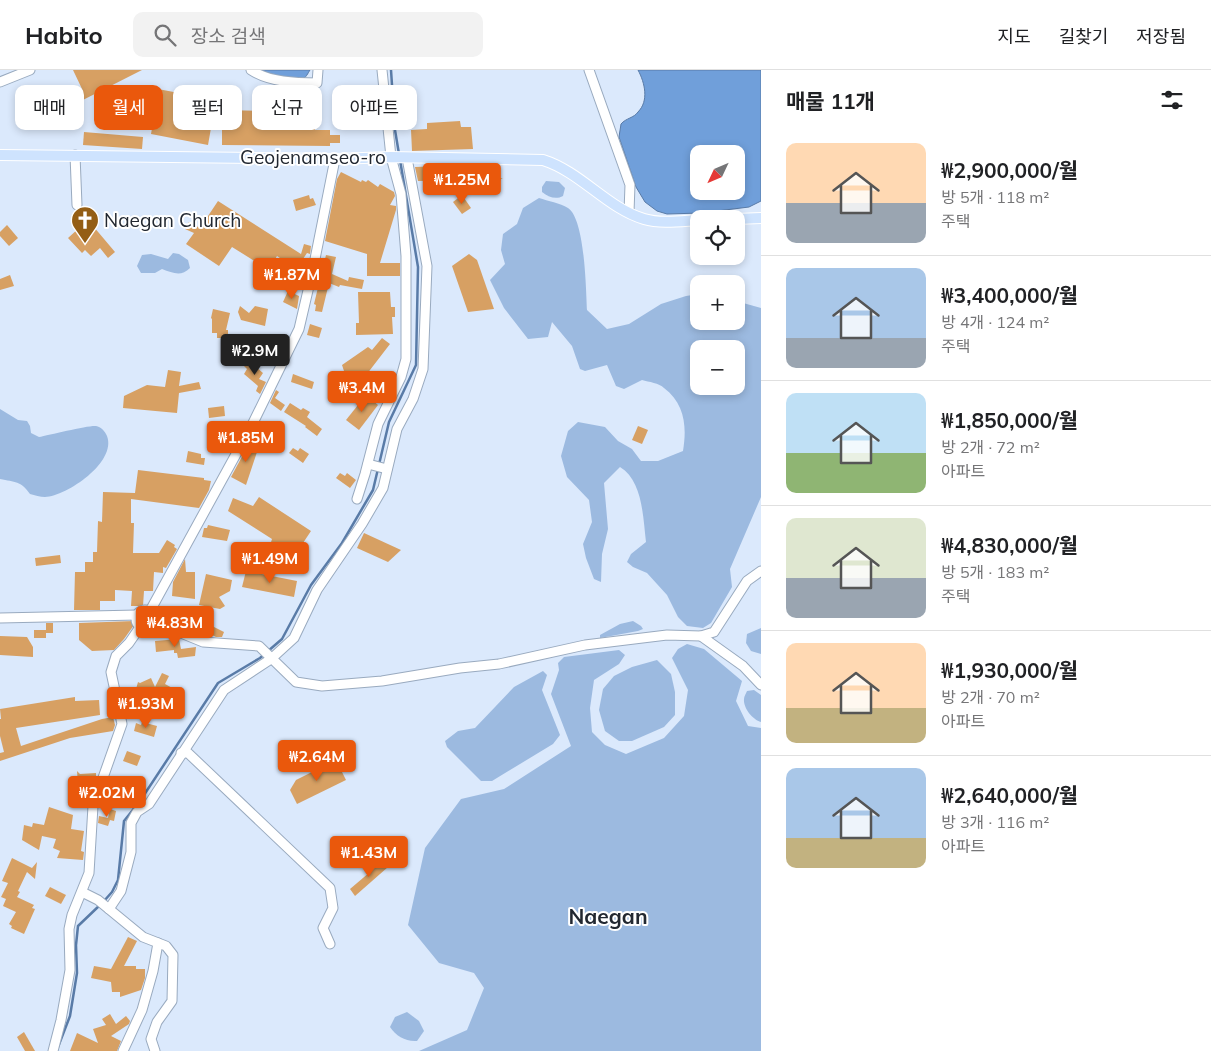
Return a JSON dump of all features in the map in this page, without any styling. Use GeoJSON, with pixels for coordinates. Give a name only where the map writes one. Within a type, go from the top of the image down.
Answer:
{"type":"FeatureCollection","features":[{"type":"Feature","properties":{"kind":"main road","name":"Geojenamseo-ro"},"geometry":{"type":"LineString","coordinates":[[0,155],[335,159],[390,157],[544,160],[571,172],[629,212],[643,218],[656,221],[690,220]]}},
{"type":"Feature","properties":{"kind":"main road"},"geometry":{"type":"LineString","coordinates":[[745,219],[761,218]]}},
{"type":"Feature","properties":{"kind":"lane"},"geometry":{"type":"LineString","coordinates":[[0,82],[30,70]]}},
{"type":"Feature","properties":{"kind":"lane"},"geometry":{"type":"LineString","coordinates":[[252,70],[257,74],[293,83],[317,83],[318,70]]}},
{"type":"Feature","properties":{"kind":"lane"},"geometry":{"type":"LineString","coordinates":[[357,499],[378,424],[401,377],[406,359],[406,256],[401,194],[390,157],[382,70]]}},
{"type":"Feature","properties":{"kind":"lane"},"geometry":{"type":"LineString","coordinates":[[589,70],[630,185],[629,212]]}},
{"type":"Feature","properties":{"kind":"lane"},"geometry":{"type":"LineString","coordinates":[[75,155],[77,205]]}},
{"type":"Feature","properties":{"kind":"lane"},"geometry":{"type":"LineString","coordinates":[[109,909],[122,891],[131,852],[131,823],[137,812],[149,804],[224,690],[271,659],[294,638],[317,590],[362,524],[383,488],[397,429],[414,399],[423,369],[427,266],[407,158]]}},
{"type":"Feature","properties":{"kind":"lane"},"geometry":{"type":"LineString","coordinates":[[150,611],[252,425],[299,329],[335,159]]}},
{"type":"Feature","properties":{"kind":"lane"},"geometry":{"type":"LineString","coordinates":[[368,464],[387,469]]}},
{"type":"Feature","properties":{"kind":"lane"},"geometry":{"type":"LineString","coordinates":[[154,622],[203,642],[259,646],[296,682],[322,686],[382,681],[460,668],[499,664],[585,645],[667,635],[701,636],[714,632],[747,581],[761,571]]}},
{"type":"Feature","properties":{"kind":"lane"},"geometry":{"type":"LineString","coordinates":[[0,618],[137,615],[143,611],[150,611]]}},
{"type":"Feature","properties":{"kind":"lane"},"geometry":{"type":"LineString","coordinates":[[137,615],[137,622],[140,626],[150,628],[154,622],[154,616],[150,611]]}},
{"type":"Feature","properties":{"kind":"lane"},"geometry":{"type":"LineString","coordinates":[[53,1051],[70,970],[69,929],[72,915],[89,873],[93,806],[122,724],[111,672],[116,656],[129,643],[140,626]]}},
{"type":"Feature","properties":{"kind":"lane"},"geometry":{"type":"LineString","coordinates":[[701,636],[743,666],[761,685]]}},
{"type":"Feature","properties":{"kind":"lane"},"geometry":{"type":"LineString","coordinates":[[181,753],[188,753],[330,888],[333,908],[323,928],[330,944]]}},
{"type":"Feature","properties":{"kind":"lane"},"geometry":{"type":"LineString","coordinates":[[82,892],[98,900],[143,937],[166,946],[172,955],[172,1000],[157,1022],[151,1039],[155,1051]]}},
{"type":"Feature","properties":{"kind":"lane"},"geometry":{"type":"LineString","coordinates":[[122,1051],[142,1010],[153,971],[158,943]]}},
{"type":"Feature","properties":{"kind":"shaded area"},"geometry":{"type":"Polygon","coordinates":[[[259,70],[310,70],[305,78],[297,80],[259,70]]]}},
{"type":"Feature","properties":{"kind":"shaded area"},"geometry":{"type":"Polygon","coordinates":[[[638,70],[761,70],[761,201],[749,207],[725,210],[690,210],[690,213],[667,214],[657,211],[645,202],[636,187],[619,137],[621,124],[636,114],[644,103],[644,86],[638,70]]]}},
{"type":"Feature","properties":{"kind":"shaded area"},"geometry":{"type":"Polygon","coordinates":[[[546,181],[559,182],[565,188],[563,196],[558,198],[552,197],[542,192],[542,187],[546,181]]]}},
{"type":"Feature","properties":{"kind":"shaded area"},"geometry":{"type":"Polygon","coordinates":[[[539,198],[565,206],[574,215],[584,256],[587,310],[607,329],[629,324],[661,304],[690,295],[690,330],[745,330],[745,304],[761,308],[761,497],[730,569],[732,587],[711,623],[703,628],[687,626],[678,617],[667,595],[647,573],[627,562],[631,554],[646,542],[643,511],[638,491],[628,473],[620,467],[604,483],[608,529],[602,554],[601,582],[594,579],[583,544],[592,522],[589,500],[567,477],[561,456],[568,431],[578,422],[605,427],[618,441],[632,449],[641,461],[658,461],[683,451],[685,433],[683,416],[676,401],[662,386],[642,380],[624,389],[616,386],[607,365],[585,371],[580,369],[572,346],[552,322],[548,337],[528,339],[504,308],[490,280],[505,264],[501,250],[503,234],[517,224],[523,208],[539,198]]]}},
{"type":"Feature","properties":{"kind":"shaded area"},"geometry":{"type":"Polygon","coordinates":[[[173,253],[179,254],[188,260],[190,268],[187,271],[173,273],[162,269],[155,273],[141,273],[137,266],[142,255],[151,254],[168,259],[173,253]]]}},
{"type":"Feature","properties":{"kind":"shaded area"},"geometry":{"type":"Polygon","coordinates":[[[0,409],[18,420],[27,421],[31,433],[39,437],[86,427],[100,427],[107,436],[108,446],[105,456],[88,476],[65,491],[45,497],[30,494],[21,484],[0,479],[0,409]]]}},
{"type":"Feature","properties":{"kind":"shaded area"},"geometry":{"type":"Polygon","coordinates":[[[633,621],[643,629],[600,638],[600,635],[620,624],[633,621]]]}},
{"type":"Feature","properties":{"kind":"shaded area"},"geometry":{"type":"Polygon","coordinates":[[[761,628],[761,654],[751,651],[746,643],[747,634],[761,628]]]}},
{"type":"Feature","properties":{"kind":"shaded area"},"geometry":{"type":"Polygon","coordinates":[[[687,644],[704,649],[742,681],[736,701],[748,726],[761,728],[761,1051],[419,1051],[467,1030],[484,988],[474,973],[439,963],[408,925],[425,848],[461,799],[504,789],[571,746],[551,694],[559,670],[558,663],[564,657],[619,650],[625,655],[619,664],[594,680],[590,708],[592,732],[605,745],[626,754],[664,738],[684,716],[688,690],[672,658],[678,649],[687,644]]]}},
{"type":"Feature","properties":{"kind":"shaded area"},"geometry":{"type":"Polygon","coordinates":[[[657,660],[671,674],[675,692],[675,715],[664,727],[632,741],[619,741],[605,731],[599,710],[603,689],[614,676],[632,667],[657,660]]]}},
{"type":"Feature","properties":{"kind":"shaded area"},"geometry":{"type":"Polygon","coordinates":[[[543,671],[547,675],[542,690],[560,735],[553,744],[492,781],[481,781],[447,747],[445,741],[458,731],[475,728],[514,687],[543,671]]]}},
{"type":"Feature","properties":{"kind":"shaded area"},"geometry":{"type":"Polygon","coordinates":[[[754,690],[761,695],[761,722],[749,713],[744,702],[747,691],[754,690]]]}},
{"type":"Feature","properties":{"kind":"shaded area"},"geometry":{"type":"Polygon","coordinates":[[[407,1012],[419,1021],[424,1031],[417,1041],[402,1038],[390,1027],[395,1017],[407,1012]]]}},
{"type":"Feature","properties":{"kind":"building"},"geometry":{"type":"Polygon","coordinates":[[[73,70],[142,70],[112,85],[94,85],[94,94],[84,99],[84,85],[80,85],[73,70]]]}},
{"type":"Feature","properties":{"kind":"building"},"geometry":{"type":"Polygon","coordinates":[[[163,90],[173,92],[173,130],[211,130],[208,145],[151,134],[152,130],[163,130],[163,90]]]}},
{"type":"Feature","properties":{"kind":"building"},"geometry":{"type":"Polygon","coordinates":[[[242,111],[252,111],[252,130],[330,130],[330,135],[340,135],[340,143],[330,143],[330,146],[222,145],[222,130],[242,130],[242,111]]]}},
{"type":"Feature","properties":{"kind":"building"},"geometry":{"type":"Polygon","coordinates":[[[460,121],[461,127],[471,127],[473,149],[412,151],[411,130],[427,129],[427,123],[460,121]]]}},
{"type":"Feature","properties":{"kind":"building"},"geometry":{"type":"Polygon","coordinates":[[[84,132],[143,137],[142,149],[83,145],[84,132]]]}},
{"type":"Feature","properties":{"kind":"building"},"geometry":{"type":"Polygon","coordinates":[[[471,165],[471,180],[418,181],[415,167],[471,165]]]}},
{"type":"Feature","properties":{"kind":"building"},"geometry":{"type":"Polygon","coordinates":[[[480,169],[503,179],[501,179],[497,189],[479,182],[484,179],[472,180],[480,169]]]}},
{"type":"Feature","properties":{"kind":"building"},"geometry":{"type":"Polygon","coordinates":[[[341,172],[361,182],[362,180],[366,182],[368,180],[378,187],[380,184],[394,192],[395,196],[390,205],[396,206],[396,210],[380,263],[400,263],[400,276],[367,276],[367,254],[325,241],[337,179],[341,172]]]}},
{"type":"Feature","properties":{"kind":"building"},"geometry":{"type":"Polygon","coordinates":[[[309,195],[310,199],[313,198],[316,205],[296,211],[293,200],[309,195]]]}},
{"type":"Feature","properties":{"kind":"building"},"geometry":{"type":"Polygon","coordinates":[[[462,195],[471,208],[462,214],[453,202],[462,195]]]}},
{"type":"Feature","properties":{"kind":"building"},"geometry":{"type":"Polygon","coordinates":[[[218,201],[301,254],[304,244],[311,246],[310,254],[307,253],[301,262],[306,266],[295,281],[289,286],[280,277],[290,265],[277,256],[269,270],[232,247],[219,266],[186,244],[194,233],[185,229],[189,222],[200,228],[218,201]]]}},
{"type":"Feature","properties":{"kind":"building","name":"Naegan Church"},"geometry":{"type":"Polygon","coordinates":[[[88,220],[115,252],[108,258],[100,248],[91,256],[85,250],[82,253],[68,238],[88,220]]]}},
{"type":"Feature","properties":{"kind":"building"},"geometry":{"type":"Polygon","coordinates":[[[7,225],[18,238],[9,246],[0,236],[0,232],[7,225]]]}},
{"type":"Feature","properties":{"kind":"building"},"geometry":{"type":"Polygon","coordinates":[[[469,254],[477,260],[494,309],[468,312],[452,266],[469,254]]]}},
{"type":"Feature","properties":{"kind":"building"},"geometry":{"type":"Polygon","coordinates":[[[326,255],[336,257],[332,274],[348,281],[349,277],[364,280],[362,289],[340,285],[339,287],[329,283],[322,312],[315,311],[316,305],[314,304],[326,255]]]}},
{"type":"Feature","properties":{"kind":"building"},"geometry":{"type":"Polygon","coordinates":[[[10,275],[14,286],[0,290],[0,279],[10,275]]]}},
{"type":"Feature","properties":{"kind":"building"},"geometry":{"type":"Polygon","coordinates":[[[288,291],[299,296],[297,309],[283,302],[288,291]]]}},
{"type":"Feature","properties":{"kind":"building"},"geometry":{"type":"Polygon","coordinates":[[[358,292],[390,292],[391,307],[395,307],[395,317],[392,317],[393,334],[356,335],[356,323],[359,323],[358,292]]]}},
{"type":"Feature","properties":{"kind":"building"},"geometry":{"type":"Polygon","coordinates":[[[240,306],[249,313],[255,306],[268,309],[265,326],[241,320],[238,312],[240,306]]]}},
{"type":"Feature","properties":{"kind":"building"},"geometry":{"type":"Polygon","coordinates":[[[213,309],[230,313],[226,330],[228,330],[228,338],[217,338],[217,333],[212,333],[211,318],[213,309]]]}},
{"type":"Feature","properties":{"kind":"building"},"geometry":{"type":"Polygon","coordinates":[[[310,324],[322,328],[319,338],[307,335],[310,324]]]}},
{"type":"Feature","properties":{"kind":"building"},"geometry":{"type":"Polygon","coordinates":[[[382,338],[390,344],[360,383],[344,371],[342,365],[368,347],[372,350],[382,338]]]}},
{"type":"Feature","properties":{"kind":"building"},"geometry":{"type":"Polygon","coordinates":[[[255,339],[255,351],[259,347],[264,347],[279,355],[275,363],[228,340],[255,339]]]}},
{"type":"Feature","properties":{"kind":"building"},"geometry":{"type":"Polygon","coordinates":[[[248,360],[263,373],[259,379],[266,382],[260,394],[256,391],[258,386],[244,374],[247,369],[243,365],[248,360]]]}},
{"type":"Feature","properties":{"kind":"building"},"geometry":{"type":"Polygon","coordinates":[[[168,370],[181,372],[179,386],[199,382],[201,389],[179,393],[177,413],[123,408],[124,396],[147,385],[165,387],[168,370]]]}},
{"type":"Feature","properties":{"kind":"building"},"geometry":{"type":"Polygon","coordinates":[[[293,374],[314,382],[312,389],[291,382],[293,374]]]}},
{"type":"Feature","properties":{"kind":"building"},"geometry":{"type":"Polygon","coordinates":[[[276,390],[279,392],[275,398],[285,405],[281,411],[270,403],[276,390]]]}},
{"type":"Feature","properties":{"kind":"building"},"geometry":{"type":"Polygon","coordinates":[[[366,395],[378,405],[359,430],[346,420],[366,395]]]}},
{"type":"Feature","properties":{"kind":"building"},"geometry":{"type":"Polygon","coordinates":[[[290,403],[301,410],[303,408],[310,412],[307,417],[322,429],[317,436],[306,426],[284,412],[290,403]]]}},
{"type":"Feature","properties":{"kind":"building"},"geometry":{"type":"Polygon","coordinates":[[[224,406],[225,416],[209,418],[208,408],[224,406]]]}},
{"type":"Feature","properties":{"kind":"building"},"geometry":{"type":"Polygon","coordinates":[[[226,423],[226,428],[228,424],[241,432],[231,450],[214,445],[215,438],[218,438],[226,423]]]}},
{"type":"Feature","properties":{"kind":"building"},"geometry":{"type":"Polygon","coordinates":[[[638,426],[648,430],[642,444],[632,440],[638,426]]]}},
{"type":"Feature","properties":{"kind":"building"},"geometry":{"type":"Polygon","coordinates":[[[252,438],[260,443],[246,485],[231,477],[252,438]]]}},
{"type":"Feature","properties":{"kind":"building"},"geometry":{"type":"Polygon","coordinates":[[[293,448],[298,451],[300,448],[309,454],[303,463],[289,453],[293,448]]]}},
{"type":"Feature","properties":{"kind":"building"},"geometry":{"type":"Polygon","coordinates":[[[188,451],[201,454],[201,458],[205,458],[204,465],[186,462],[188,451]]]}},
{"type":"Feature","properties":{"kind":"building"},"geometry":{"type":"Polygon","coordinates":[[[138,470],[204,478],[204,480],[211,481],[209,490],[199,508],[131,499],[131,523],[134,523],[133,553],[159,553],[167,540],[175,545],[174,547],[177,549],[166,568],[163,567],[163,573],[154,572],[153,591],[144,591],[143,606],[131,606],[132,591],[115,590],[115,601],[100,601],[100,610],[74,610],[75,572],[85,572],[85,562],[93,562],[93,552],[97,552],[98,521],[102,522],[103,492],[135,493],[138,470]]]}},
{"type":"Feature","properties":{"kind":"building"},"geometry":{"type":"Polygon","coordinates":[[[340,473],[345,476],[347,473],[356,480],[350,488],[336,478],[340,473]]]}},
{"type":"Feature","properties":{"kind":"building"},"geometry":{"type":"Polygon","coordinates":[[[259,497],[311,531],[285,570],[266,558],[272,539],[228,511],[233,498],[253,506],[259,497]]]}},
{"type":"Feature","properties":{"kind":"building"},"geometry":{"type":"Polygon","coordinates":[[[208,525],[230,530],[227,541],[202,537],[204,528],[207,528],[208,525]]]}},
{"type":"Feature","properties":{"kind":"building"},"geometry":{"type":"Polygon","coordinates":[[[364,533],[401,550],[388,562],[357,548],[364,533]]]}},
{"type":"Feature","properties":{"kind":"building"},"geometry":{"type":"Polygon","coordinates":[[[60,555],[61,563],[36,566],[35,558],[60,555]]]}},
{"type":"Feature","properties":{"kind":"building"},"geometry":{"type":"Polygon","coordinates":[[[185,559],[186,572],[195,572],[195,599],[172,596],[173,582],[185,559]]]}},
{"type":"Feature","properties":{"kind":"building"},"geometry":{"type":"Polygon","coordinates":[[[246,571],[297,581],[294,597],[242,587],[246,571]]]}},
{"type":"Feature","properties":{"kind":"building"},"geometry":{"type":"Polygon","coordinates":[[[206,574],[232,580],[230,591],[219,597],[225,606],[220,609],[199,605],[206,574]]]}},
{"type":"Feature","properties":{"kind":"building"},"geometry":{"type":"Polygon","coordinates":[[[185,617],[197,624],[197,633],[161,618],[185,617]]]}},
{"type":"Feature","properties":{"kind":"building"},"geometry":{"type":"Polygon","coordinates":[[[134,621],[134,625],[114,650],[92,651],[79,640],[79,623],[134,621]]]}},
{"type":"Feature","properties":{"kind":"building"},"geometry":{"type":"Polygon","coordinates":[[[46,623],[53,623],[53,633],[46,633],[46,638],[34,638],[34,630],[46,630],[46,623]]]}},
{"type":"Feature","properties":{"kind":"building"},"geometry":{"type":"Polygon","coordinates":[[[208,624],[224,632],[222,637],[216,637],[204,631],[208,624]]]}},
{"type":"Feature","properties":{"kind":"building"},"geometry":{"type":"Polygon","coordinates":[[[0,636],[27,637],[33,647],[33,657],[0,655],[0,636]]]}},
{"type":"Feature","properties":{"kind":"building"},"geometry":{"type":"Polygon","coordinates":[[[179,639],[181,649],[196,647],[195,656],[178,658],[174,650],[156,652],[155,641],[179,639]]]}},
{"type":"Feature","properties":{"kind":"building"},"geometry":{"type":"Polygon","coordinates":[[[162,673],[169,676],[165,684],[176,690],[173,696],[155,687],[162,673]]]}},
{"type":"Feature","properties":{"kind":"building"},"geometry":{"type":"Polygon","coordinates":[[[151,678],[157,689],[151,709],[123,700],[124,689],[127,690],[128,687],[136,689],[138,682],[140,683],[151,678]]]}},
{"type":"Feature","properties":{"kind":"building"},"geometry":{"type":"Polygon","coordinates":[[[75,697],[75,701],[99,700],[100,715],[16,728],[21,746],[113,717],[115,725],[113,731],[70,738],[0,761],[0,753],[4,752],[0,736],[0,709],[75,697]]]}},
{"type":"Feature","properties":{"kind":"building"},"geometry":{"type":"Polygon","coordinates":[[[142,722],[157,726],[154,737],[134,731],[136,723],[141,725],[142,722]]]}},
{"type":"Feature","properties":{"kind":"building"},"geometry":{"type":"Polygon","coordinates":[[[127,751],[141,756],[137,766],[123,761],[127,751]]]}},
{"type":"Feature","properties":{"kind":"building"},"geometry":{"type":"Polygon","coordinates":[[[336,760],[346,780],[297,804],[290,790],[296,780],[336,760]]]}},
{"type":"Feature","properties":{"kind":"building"},"geometry":{"type":"Polygon","coordinates":[[[77,771],[80,774],[96,773],[96,780],[86,780],[93,787],[90,797],[78,785],[77,771]]]}},
{"type":"Feature","properties":{"kind":"building"},"geometry":{"type":"Polygon","coordinates":[[[120,781],[129,786],[124,795],[111,788],[114,782],[118,784],[120,781]]]}},
{"type":"Feature","properties":{"kind":"building"},"geometry":{"type":"Polygon","coordinates":[[[49,807],[73,815],[71,829],[84,831],[81,851],[84,852],[83,860],[57,858],[60,851],[53,848],[56,839],[42,836],[39,850],[22,840],[24,825],[32,827],[33,823],[44,825],[49,807]]]}},
{"type":"Feature","properties":{"kind":"building"},"geometry":{"type":"Polygon","coordinates":[[[110,809],[116,811],[114,821],[110,820],[108,826],[98,823],[99,816],[108,818],[110,809]]]}},
{"type":"Feature","properties":{"kind":"building"},"geometry":{"type":"Polygon","coordinates":[[[12,858],[32,868],[37,862],[35,879],[27,872],[18,891],[20,892],[17,897],[34,905],[32,908],[35,909],[24,934],[11,928],[12,926],[9,924],[16,912],[3,906],[6,899],[1,897],[8,883],[2,881],[12,858]]]}},
{"type":"Feature","properties":{"kind":"building"},"geometry":{"type":"Polygon","coordinates":[[[383,861],[388,867],[355,896],[350,889],[383,861]]]}},
{"type":"Feature","properties":{"kind":"building"},"geometry":{"type":"Polygon","coordinates":[[[50,887],[66,895],[61,904],[45,896],[50,887]]]}},
{"type":"Feature","properties":{"kind":"building"},"geometry":{"type":"Polygon","coordinates":[[[128,937],[137,941],[124,966],[136,966],[136,969],[145,969],[145,978],[141,990],[120,997],[120,992],[112,992],[111,982],[91,978],[94,966],[111,969],[128,937]]]}},
{"type":"Feature","properties":{"kind":"building"},"geometry":{"type":"Polygon","coordinates":[[[110,1014],[116,1024],[126,1016],[130,1021],[129,1024],[111,1036],[121,1041],[117,1051],[70,1051],[77,1033],[98,1043],[93,1029],[106,1025],[102,1019],[110,1014]]]}},
{"type":"Feature","properties":{"kind":"building"},"geometry":{"type":"Polygon","coordinates":[[[24,1032],[35,1051],[25,1051],[17,1037],[24,1032]]]}},
{"type":"Feature","properties":{"kind":"waterway"},"geometry":{"type":"LineString","coordinates":[[391,70],[395,130],[399,154]]}},
{"type":"Feature","properties":{"kind":"waterway"},"geometry":{"type":"LineString","coordinates":[[104,901],[112,892],[118,880],[124,821],[140,801],[218,683],[260,658],[282,639],[311,585],[342,543],[373,490],[389,422],[416,365],[418,267],[400,160]]}},
{"type":"Feature","properties":{"kind":"waterway"},"geometry":{"type":"LineString","coordinates":[[58,1047],[70,1016],[77,973],[76,945],[78,926],[100,905]]}},
{"type":"Feature","properties":{"kind":"place","name":"Naegan Church"},"geometry":{"type":"Point","coordinates":[85,244]}},
{"type":"Feature","properties":{"kind":"district","name":"Naegan"},"geometry":{"type":"Point","coordinates":[608,916]}}]}
